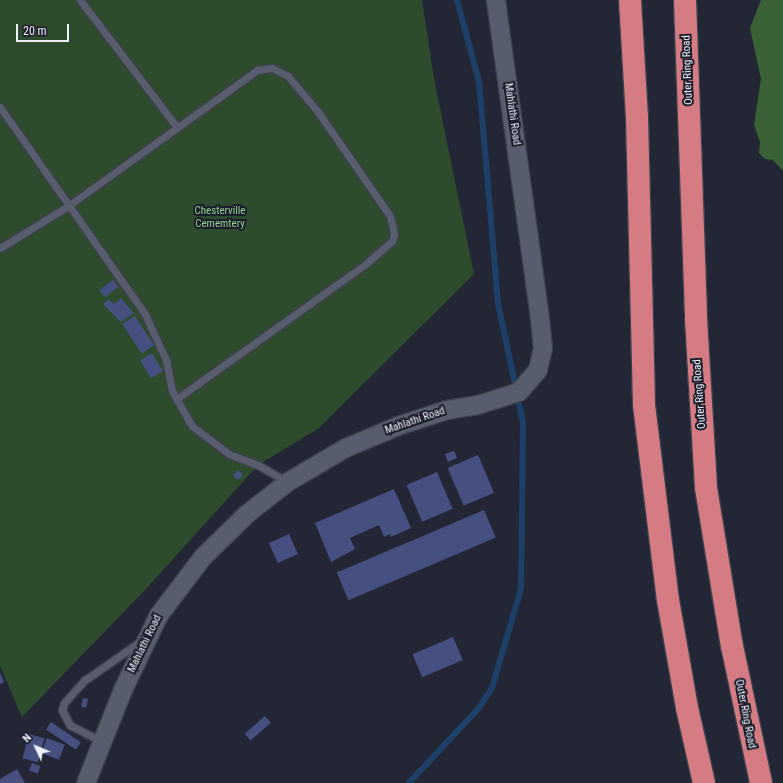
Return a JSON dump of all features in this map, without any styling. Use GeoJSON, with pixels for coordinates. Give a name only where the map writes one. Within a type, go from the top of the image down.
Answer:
{"type":"FeatureCollection","features":[{"type":"Feature","properties":{"kind":"highway"},"geometry":{"type":"LineString","coordinates":[[630,0],[637,117],[644,405],[668,600],[687,708],[702,775]]}},
{"type":"Feature","properties":{"kind":"highway","name":"Outer Ring Road"},"geometry":{"type":"LineString","coordinates":[[685,0],[696,318],[706,488],[732,646],[761,783]]}},
{"type":"Feature","properties":{"kind":"street","name":"Mahlathi Road"},"geometry":{"type":"LineString","coordinates":[[86,783],[101,742],[158,615],[203,557],[247,514],[288,482],[346,448],[398,426],[447,410],[504,397],[519,392],[531,380],[542,358],[543,348],[496,0]]}},
{"type":"Feature","properties":{"kind":"lane"},"geometry":{"type":"LineString","coordinates":[[80,0],[176,126]]}},
{"type":"Feature","properties":{"kind":"lane"},"geometry":{"type":"LineString","coordinates":[[0,248],[68,206],[176,126],[257,70],[266,68],[278,70],[288,76],[318,112],[390,216],[394,234],[392,241],[367,263],[176,399]]}},
{"type":"Feature","properties":{"kind":"lane"},"geometry":{"type":"LineString","coordinates":[[0,107],[145,314],[166,360],[176,399],[192,426],[229,454],[258,465],[288,482]]}},
{"type":"Feature","properties":{"kind":"lane"},"geometry":{"type":"LineString","coordinates":[[101,742],[70,725],[62,710],[64,703],[85,680],[147,638]]}},
{"type":"Feature","properties":{"kind":"green space","name":"Chesterville Cememtery"},"geometry":{"type":"Polygon","coordinates":[[[0,0],[422,0],[434,79],[474,274],[319,428],[258,465],[145,590],[22,717],[0,666],[0,0]]]}},
{"type":"Feature","properties":{"kind":"green space"},"geometry":{"type":"Polygon","coordinates":[[[761,0],[783,0],[783,171],[773,160],[765,159],[759,153],[760,142],[754,125],[761,79],[750,28],[761,0]]]}},
{"type":"Feature","properties":{"kind":"building"},"geometry":{"type":"Polygon","coordinates":[[[113,280],[118,287],[105,297],[99,290],[113,280]]]}},
{"type":"Feature","properties":{"kind":"building"},"geometry":{"type":"Polygon","coordinates":[[[121,298],[134,313],[121,322],[103,304],[109,299],[114,304],[121,298]]]}},
{"type":"Feature","properties":{"kind":"building"},"geometry":{"type":"Polygon","coordinates":[[[135,316],[154,345],[141,354],[122,324],[135,316]]]}},
{"type":"Feature","properties":{"kind":"building"},"geometry":{"type":"Polygon","coordinates":[[[152,353],[163,371],[151,378],[140,360],[152,353]]]}},
{"type":"Feature","properties":{"kind":"building"},"geometry":{"type":"Polygon","coordinates":[[[454,451],[457,458],[448,462],[445,454],[454,451]]]}},
{"type":"Feature","properties":{"kind":"building"},"geometry":{"type":"Polygon","coordinates":[[[478,455],[494,493],[464,506],[448,468],[478,455]]]}},
{"type":"Feature","properties":{"kind":"building"},"geometry":{"type":"Polygon","coordinates":[[[238,470],[243,475],[238,480],[233,475],[238,470]]]}},
{"type":"Feature","properties":{"kind":"building"},"geometry":{"type":"Polygon","coordinates":[[[437,472],[453,509],[422,522],[407,485],[437,472]]]}},
{"type":"Feature","properties":{"kind":"building"},"geometry":{"type":"Polygon","coordinates":[[[394,489],[411,528],[391,537],[390,534],[384,537],[379,525],[350,538],[355,549],[331,562],[315,523],[394,489]]]}},
{"type":"Feature","properties":{"kind":"building"},"geometry":{"type":"Polygon","coordinates":[[[484,510],[496,538],[348,600],[337,573],[484,510]]]}},
{"type":"Feature","properties":{"kind":"building"},"geometry":{"type":"Polygon","coordinates":[[[289,534],[298,554],[278,563],[269,543],[289,534]]]}},
{"type":"Feature","properties":{"kind":"building"},"geometry":{"type":"Polygon","coordinates":[[[453,637],[463,660],[422,677],[412,654],[453,637]]]}},
{"type":"Feature","properties":{"kind":"building"},"geometry":{"type":"Polygon","coordinates":[[[0,672],[4,682],[0,684],[0,672]]]}},
{"type":"Feature","properties":{"kind":"building"},"geometry":{"type":"Polygon","coordinates":[[[83,698],[88,699],[86,708],[81,707],[83,698]]]}},
{"type":"Feature","properties":{"kind":"building"},"geometry":{"type":"Polygon","coordinates":[[[265,716],[271,723],[251,741],[245,734],[265,716]]]}},
{"type":"Feature","properties":{"kind":"building"},"geometry":{"type":"Polygon","coordinates":[[[51,722],[81,742],[76,750],[46,729],[51,722]]]}},
{"type":"Feature","properties":{"kind":"building"},"geometry":{"type":"Polygon","coordinates":[[[29,734],[44,738],[38,762],[23,758],[29,734]]]}},
{"type":"Feature","properties":{"kind":"building"},"geometry":{"type":"Polygon","coordinates":[[[47,738],[65,745],[59,760],[41,753],[47,738]]]}},
{"type":"Feature","properties":{"kind":"building"},"geometry":{"type":"Polygon","coordinates":[[[32,763],[40,766],[38,774],[29,770],[32,763]]]}},
{"type":"Feature","properties":{"kind":"building"},"geometry":{"type":"Polygon","coordinates":[[[17,769],[25,783],[0,783],[0,779],[17,769]]]}},
{"type":"Feature","properties":{"kind":"waterway"},"geometry":{"type":"LineString","coordinates":[[409,783],[479,708],[492,688],[521,589],[523,423],[498,303],[479,82],[457,0]]}}]}
